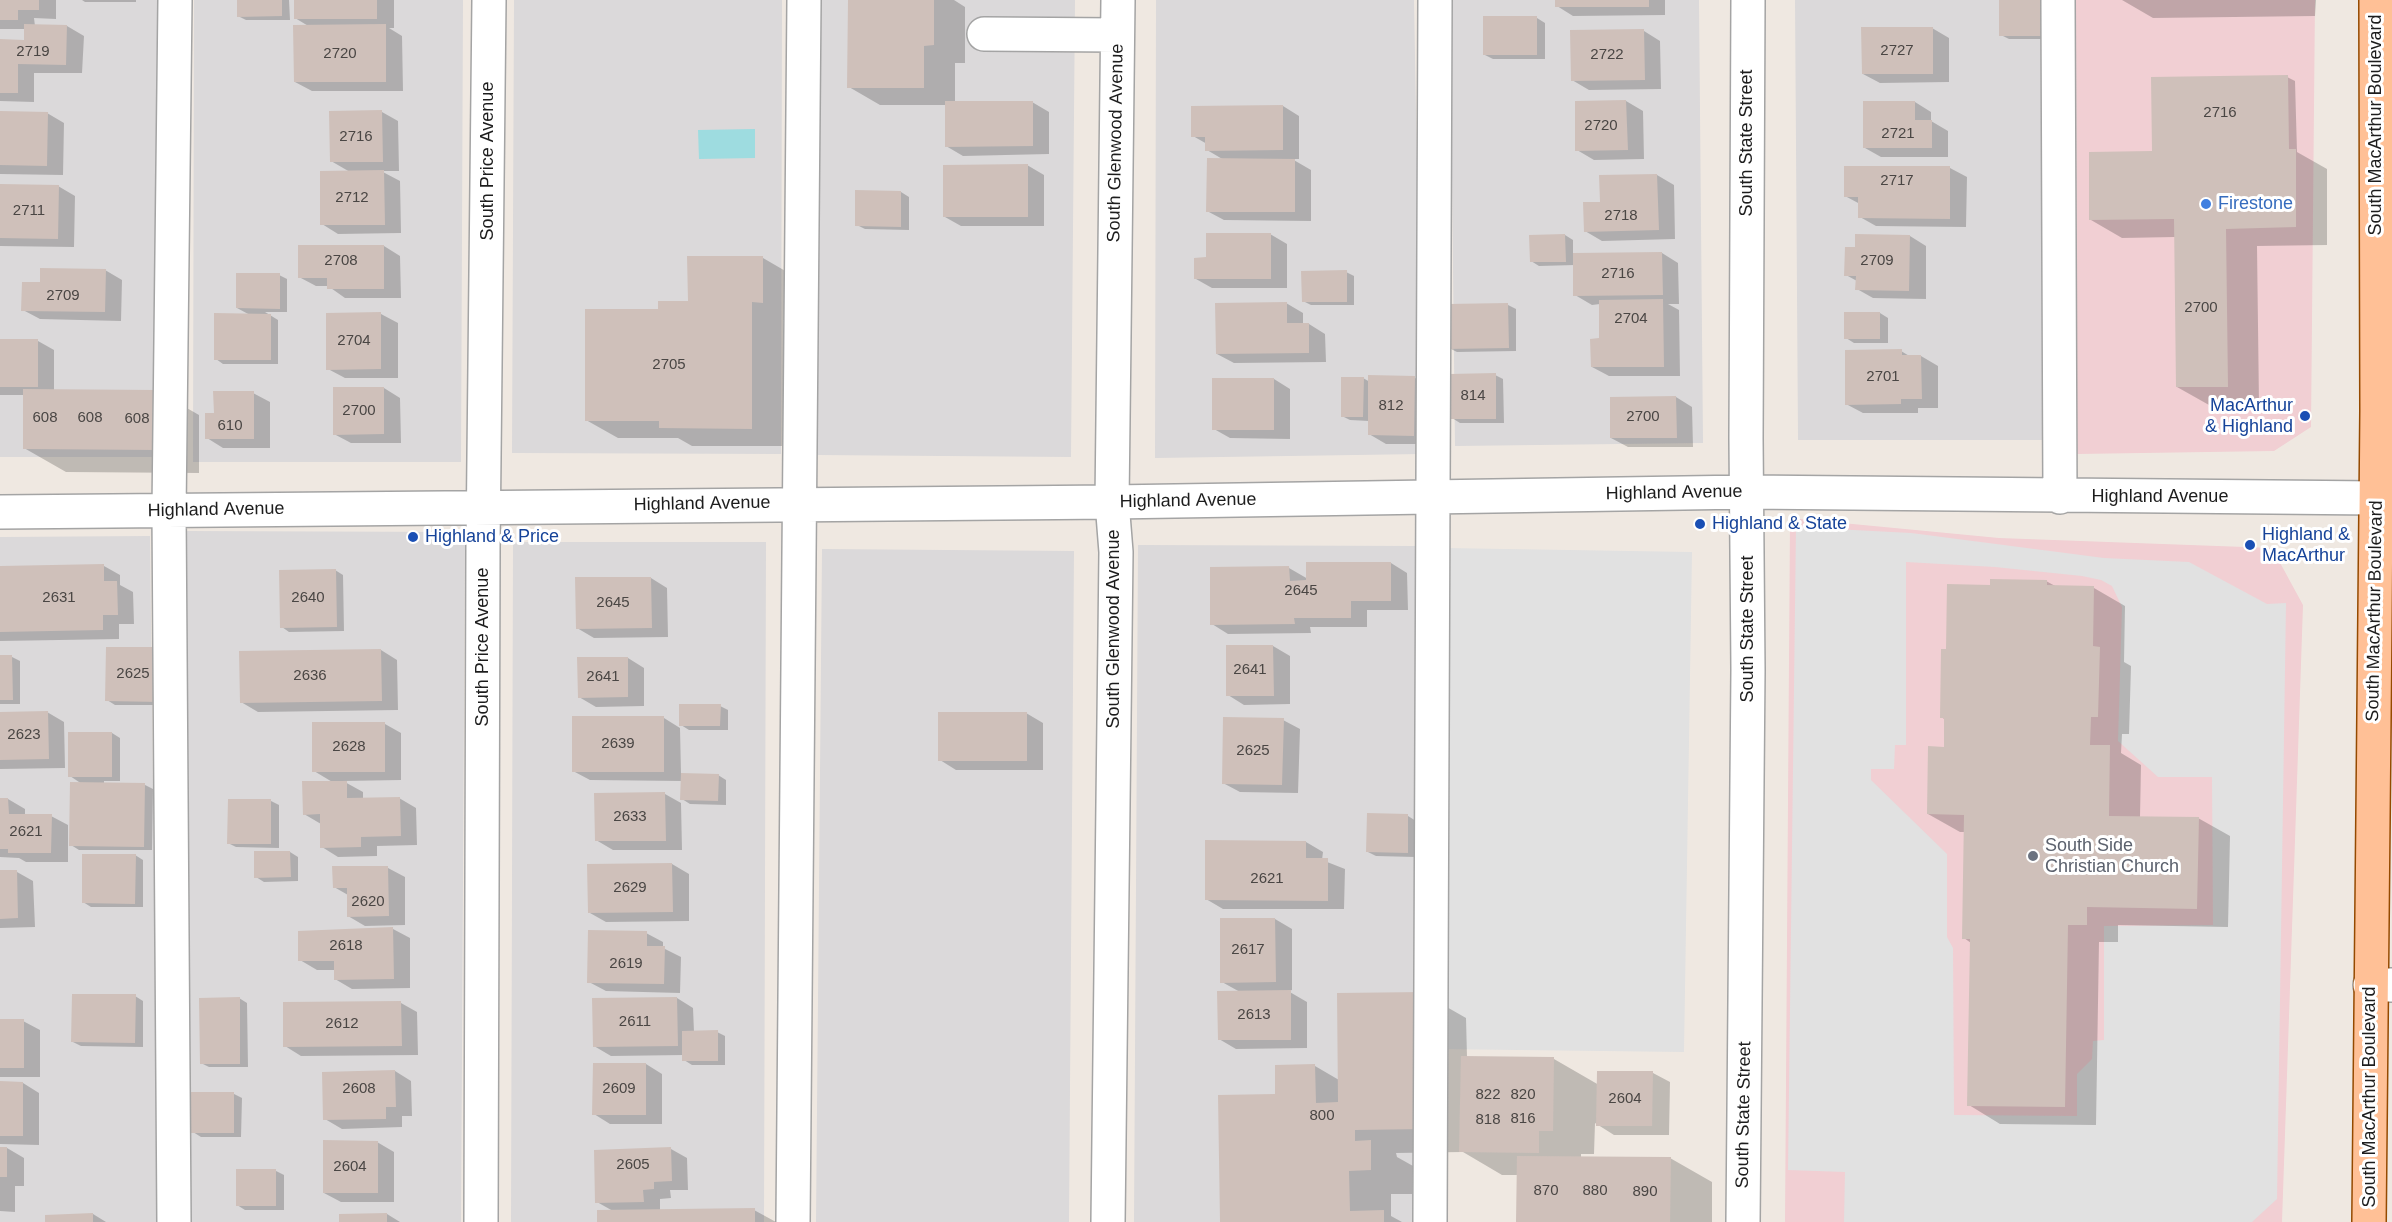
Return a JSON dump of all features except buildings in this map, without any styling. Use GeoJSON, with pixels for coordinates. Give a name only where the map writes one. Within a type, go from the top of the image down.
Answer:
{"type":"FeatureCollection","features":[{"type":"Feature","properties":{"kind":"main road","name":"South MacArthur Boulevard"},"geometry":{"type":"LineString","coordinates":[[2369,1222],[2381,985],[2384,141],[2376,0]]}},
{"type":"Feature","properties":{"kind":"street"},"geometry":{"type":"LineString","coordinates":[[174,1222],[169,511],[175,0]]}},
{"type":"Feature","properties":{"kind":"street","name":"South Price Avenue"},"geometry":{"type":"LineString","coordinates":[[482,1222],[484,507],[489,0]]}},
{"type":"Feature","properties":{"kind":"street"},"geometry":{"type":"LineString","coordinates":[[793,1222],[797,503],[804,0]]}},
{"type":"Feature","properties":{"kind":"street","name":"South Glenwood Avenue"},"geometry":{"type":"LineString","coordinates":[[1108,1222],[1116,552],[1112,502],[1118,0]]}},
{"type":"Feature","properties":{"kind":"street"},"geometry":{"type":"LineString","coordinates":[[1430,1222],[1435,0]]}},
{"type":"Feature","properties":{"kind":"street","name":"South State Street"},"geometry":{"type":"LineString","coordinates":[[1743,1222],[1748,0]]}},
{"type":"Feature","properties":{"kind":"street"},"geometry":{"type":"LineString","coordinates":[[2058,0],[2060,497]]}},
{"type":"Feature","properties":{"kind":"street"},"geometry":{"type":"LineString","coordinates":[[984,34],[1118,35]]}},
{"type":"Feature","properties":{"kind":"street","name":"Highland Avenue"},"geometry":{"type":"LineString","coordinates":[[0,512],[797,503],[1112,502],[1747,492],[2060,497],[2382,490]]}},
{"type":"Feature","properties":{"kind":"shaded area"},"geometry":{"type":"Polygon","coordinates":[[[0,0],[163,0],[161,457],[0,457],[0,0]]]}},
{"type":"Feature","properties":{"kind":"shaded area"},"geometry":{"type":"Polygon","coordinates":[[[194,0],[463,0],[461,462],[193,462],[194,0]]]}},
{"type":"Feature","properties":{"kind":"shaded area"},"geometry":{"type":"Polygon","coordinates":[[[514,0],[782,0],[781,454],[512,453],[514,0]]]}},
{"type":"Feature","properties":{"kind":"shaded area"},"geometry":{"type":"Polygon","coordinates":[[[819,0],[1075,0],[1071,457],[815,455],[819,0]]]}},
{"type":"Feature","properties":{"kind":"shaded area"},"geometry":{"type":"Polygon","coordinates":[[[1156,0],[1414,0],[1422,454],[1155,458],[1156,0]]]}},
{"type":"Feature","properties":{"kind":"shaded area"},"geometry":{"type":"Polygon","coordinates":[[[1450,0],[1699,0],[1703,443],[1455,446],[1450,0]]]}},
{"type":"Feature","properties":{"kind":"shaded area"},"geometry":{"type":"Polygon","coordinates":[[[1795,0],[2044,0],[2042,440],[1798,440],[1795,0]]]}},
{"type":"Feature","properties":{"kind":"shaded area"},"geometry":{"type":"Polygon","coordinates":[[[2076,0],[2315,0],[2311,427],[2274,451],[2077,454],[2076,0]]]}},
{"type":"Feature","properties":{"kind":"shaded area"},"geometry":{"type":"Polygon","coordinates":[[[1790,518],[1999,538],[2272,548],[2303,605],[2282,1222],[1785,1222],[1790,518]]]}},
{"type":"Feature","properties":{"kind":"shaded area"},"geometry":{"type":"Polygon","coordinates":[[[1796,527],[1911,533],[2104,558],[2189,562],[2267,604],[2286,603],[2277,1199],[2252,1222],[1844,1222],[1845,1172],[1788,1170],[1796,527]],[[1906,562],[1906,745],[1895,745],[1894,769],[1871,769],[1871,780],[1947,854],[1947,937],[1953,948],[1954,1115],[2077,1116],[2077,1074],[2092,1059],[2093,1041],[2104,1040],[2104,926],[2213,925],[2212,777],[2158,777],[2118,741],[2122,607],[2112,586],[2101,580],[2082,576],[1995,567],[1906,562]]]}},
{"type":"Feature","properties":{"kind":"shaded area"},"geometry":{"type":"Polygon","coordinates":[[[181,531],[465,532],[461,1222],[190,1222],[181,531]]]}},
{"type":"Feature","properties":{"kind":"shaded area"},"geometry":{"type":"Polygon","coordinates":[[[150,536],[158,1222],[0,1222],[0,537],[150,536]]]}},
{"type":"Feature","properties":{"kind":"shaded area"},"geometry":{"type":"Polygon","coordinates":[[[513,542],[766,542],[764,1222],[511,1222],[513,542]]]}},
{"type":"Feature","properties":{"kind":"shaded area"},"geometry":{"type":"Polygon","coordinates":[[[1138,545],[1421,546],[1423,1222],[1134,1222],[1138,545]]]}},
{"type":"Feature","properties":{"kind":"shaded area"},"geometry":{"type":"Polygon","coordinates":[[[1445,548],[1692,552],[1684,1052],[1437,1049],[1445,548]]]}},
{"type":"Feature","properties":{"kind":"shaded area"},"geometry":{"type":"Polygon","coordinates":[[[822,549],[1074,551],[1069,1222],[816,1222],[822,549]]]}},
{"type":"Feature","properties":{"kind":"water"},"geometry":{"type":"Polygon","coordinates":[[[755,129],[755,158],[699,159],[698,130],[755,129]]]}},
{"type":"Feature","properties":{"kind":"place","name":"Firestone"},"geometry":{"type":"Point","coordinates":[2206,204]}},
{"type":"Feature","properties":{"kind":"place","name":"MacArthur & Highland"},"geometry":{"type":"Point","coordinates":[2305,416]}},
{"type":"Feature","properties":{"kind":"place","name":"Highland & State"},"geometry":{"type":"Point","coordinates":[1700,524]}},
{"type":"Feature","properties":{"kind":"place","name":"Highland & Price"},"geometry":{"type":"Point","coordinates":[413,537]}},
{"type":"Feature","properties":{"kind":"place","name":"Highland & MacArthur"},"geometry":{"type":"Point","coordinates":[2250,545]}},
{"type":"Feature","properties":{"kind":"place","name":"South Side Christian Church"},"geometry":{"type":"Point","coordinates":[2033,856]}}]}
